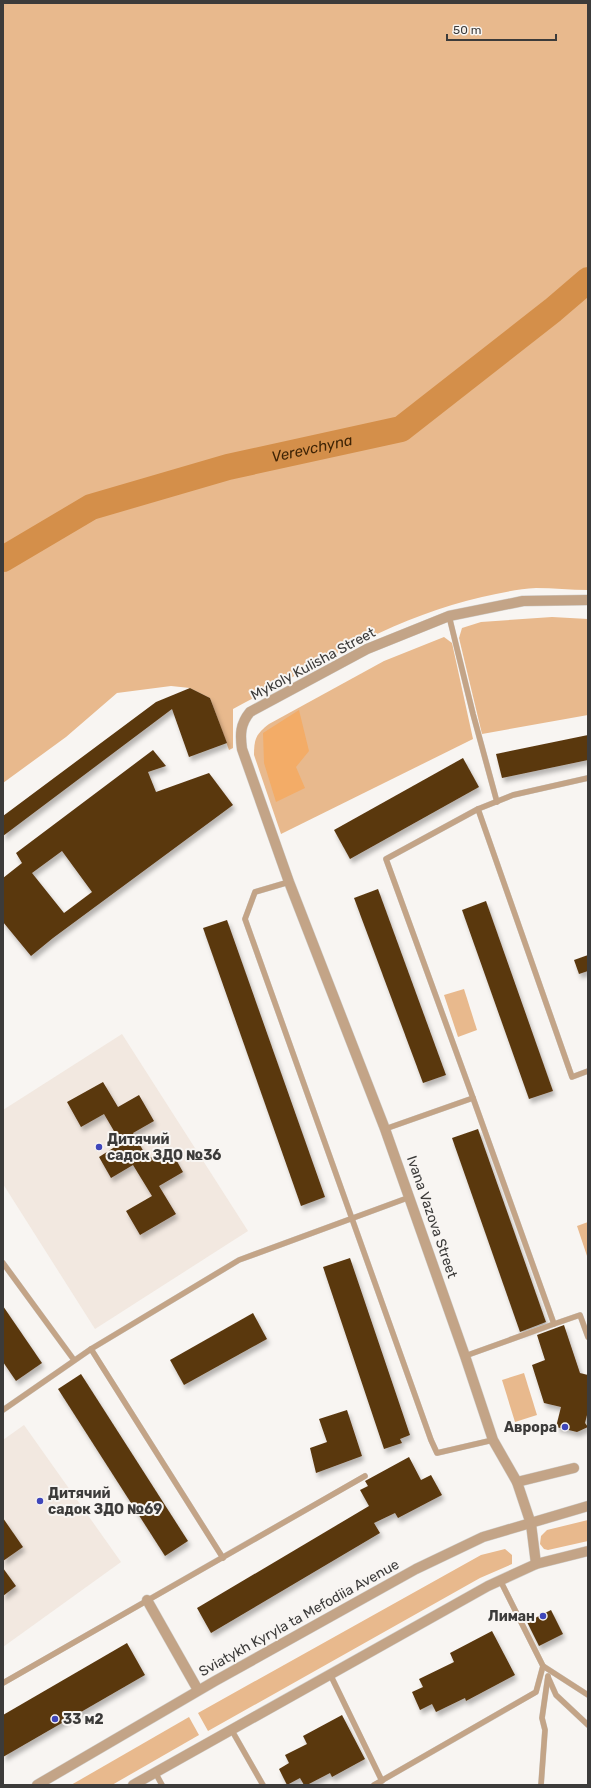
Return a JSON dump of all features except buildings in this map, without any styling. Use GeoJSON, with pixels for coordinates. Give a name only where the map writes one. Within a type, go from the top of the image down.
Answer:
{"type":"FeatureCollection","features":[{"type":"Feature","properties":{"kind":"street","name":"Mykoly Kulisha Street"},"geometry":{"type":"LineString","coordinates":[[289,882],[242,749],[240,739],[241,727],[245,718],[250,712],[367,649],[449,616],[523,601],[588,600]]}},
{"type":"Feature","properties":{"kind":"street","name":"Ivana Vazova Street"},"geometry":{"type":"LineString","coordinates":[[289,882],[410,1197],[493,1440],[517,1482],[531,1524],[536,1564]]}},
{"type":"Feature","properties":{"kind":"street"},"geometry":{"type":"LineString","coordinates":[[517,1482],[574,1468]]}},
{"type":"Feature","properties":{"kind":"street","name":"Sviatykh Kyryla ta Mefodiia Avenue"},"geometry":{"type":"LineString","coordinates":[[37,1785],[198,1690],[416,1569],[483,1537],[588,1506]]}},
{"type":"Feature","properties":{"kind":"street"},"geometry":{"type":"LineString","coordinates":[[133,1785],[500,1580],[536,1564],[588,1551]]}},
{"type":"Feature","properties":{"kind":"street"},"geometry":{"type":"LineString","coordinates":[[147,1600],[198,1690]]}},
{"type":"Feature","properties":{"kind":"lane"},"geometry":{"type":"LineString","coordinates":[[449,616],[473,714],[497,802]]}},
{"type":"Feature","properties":{"kind":"lane"},"geometry":{"type":"LineString","coordinates":[[554,1324],[386,859],[478,809],[513,795],[588,778]]}},
{"type":"Feature","properties":{"kind":"lane"},"geometry":{"type":"LineString","coordinates":[[478,809],[572,1077],[588,1072]]}},
{"type":"Feature","properties":{"kind":"lane"},"geometry":{"type":"LineString","coordinates":[[289,882],[255,892],[245,919],[437,1453],[493,1440]]}},
{"type":"Feature","properties":{"kind":"lane"},"geometry":{"type":"LineString","coordinates":[[385,1129],[473,1098]]}},
{"type":"Feature","properties":{"kind":"lane"},"geometry":{"type":"LineString","coordinates":[[3,1410],[91,1348],[239,1260],[410,1197]]}},
{"type":"Feature","properties":{"kind":"lane"},"geometry":{"type":"LineString","coordinates":[[3,1263],[74,1360]]}},
{"type":"Feature","properties":{"kind":"lane"},"geometry":{"type":"LineString","coordinates":[[465,1356],[580,1315],[588,1337]]}},
{"type":"Feature","properties":{"kind":"lane"},"geometry":{"type":"LineString","coordinates":[[91,1348],[223,1558]]}},
{"type":"Feature","properties":{"kind":"lane"},"geometry":{"type":"LineString","coordinates":[[3,1683],[365,1476]]}},
{"type":"Feature","properties":{"kind":"lane"},"geometry":{"type":"LineString","coordinates":[[500,1580],[556,1695],[588,1725]]}},
{"type":"Feature","properties":{"kind":"lane"},"geometry":{"type":"LineString","coordinates":[[543,1666],[588,1695]]}},
{"type":"Feature","properties":{"kind":"lane"},"geometry":{"type":"LineString","coordinates":[[374,1785],[536,1692],[543,1666]]}},
{"type":"Feature","properties":{"kind":"lane"},"geometry":{"type":"LineString","coordinates":[[330,1674],[382,1781]]}},
{"type":"Feature","properties":{"kind":"lane"},"geometry":{"type":"LineString","coordinates":[[541,1785],[545,1730],[542,1718],[548,1676]]}},
{"type":"Feature","properties":{"kind":"lane"},"geometry":{"type":"LineString","coordinates":[[231,1729],[264,1785]]}},
{"type":"Feature","properties":{"kind":"lane"},"geometry":{"type":"LineString","coordinates":[[155,1772],[162,1785]]}},
{"type":"Feature","properties":{"kind":"shaded area"},"geometry":{"type":"Polygon","coordinates":[[[3,3],[588,3],[588,590],[536,588],[522,589],[482,597],[449,606],[385,630],[324,660],[233,709],[233,748],[229,750],[210,698],[190,688],[171,686],[117,693],[66,737],[3,783],[3,3]]]}},
{"type":"Feature","properties":{"kind":"shaded area"},"geometry":{"type":"Polygon","coordinates":[[[552,617],[588,619],[588,715],[482,734],[459,638],[462,628],[481,622],[552,617]]]}},
{"type":"Feature","properties":{"kind":"shaded area"},"geometry":{"type":"Polygon","coordinates":[[[444,637],[452,643],[473,739],[281,834],[254,755],[255,741],[261,731],[269,724],[384,661],[444,637]]]}},
{"type":"Feature","properties":{"kind":"shaded area"},"geometry":{"type":"Polygon","coordinates":[[[299,710],[309,751],[296,767],[305,788],[276,802],[264,763],[263,733],[299,710]]]}},
{"type":"Feature","properties":{"kind":"shaded area"},"geometry":{"type":"Polygon","coordinates":[[[464,989],[477,1030],[458,1037],[444,995],[464,989]]]}},
{"type":"Feature","properties":{"kind":"shaded area","name":"Дитячий садок ЗДО №36"},"geometry":{"type":"Polygon","coordinates":[[[122,1034],[248,1231],[95,1329],[3,1184],[3,1110],[122,1034]]]}},
{"type":"Feature","properties":{"kind":"shaded area"},"geometry":{"type":"Polygon","coordinates":[[[588,1222],[588,1259],[577,1226],[588,1222]]]}},
{"type":"Feature","properties":{"kind":"shaded area"},"geometry":{"type":"Polygon","coordinates":[[[524,1373],[537,1415],[515,1422],[502,1380],[524,1373]]]}},
{"type":"Feature","properties":{"kind":"shaded area","name":"Дитячий садок ЗДО №69"},"geometry":{"type":"Polygon","coordinates":[[[24,1425],[121,1562],[3,1647],[3,1440],[24,1425]]]}},
{"type":"Feature","properties":{"kind":"shaded area"},"geometry":{"type":"Polygon","coordinates":[[[588,1520],[588,1541],[548,1550],[544,1549],[540,1544],[541,1536],[547,1530],[588,1520]]]}},
{"type":"Feature","properties":{"kind":"shaded area"},"geometry":{"type":"Polygon","coordinates":[[[505,1549],[512,1555],[512,1564],[480,1578],[208,1731],[198,1713],[481,1555],[505,1549]]]}},
{"type":"Feature","properties":{"kind":"shaded area"},"geometry":{"type":"Polygon","coordinates":[[[189,1717],[199,1735],[112,1785],[71,1785],[189,1717]]]}},
{"type":"Feature","properties":{"kind":"waterway","name":"Verevchyna"},"geometry":{"type":"LineString","coordinates":[[3,559],[91,507],[228,467],[401,429],[553,310],[588,280]]}},
{"type":"Feature","properties":{"kind":"place","name":"Дитячий садок ЗДО №36"},"geometry":{"type":"Point","coordinates":[99,1147]}},
{"type":"Feature","properties":{"kind":"place","name":"Аврора"},"geometry":{"type":"Point","coordinates":[565,1427]}},
{"type":"Feature","properties":{"kind":"place","name":"Дитячий садок ЗДО №69"},"geometry":{"type":"Point","coordinates":[40,1501]}},
{"type":"Feature","properties":{"kind":"place","name":"Лиман"},"geometry":{"type":"Point","coordinates":[543,1616]}},
{"type":"Feature","properties":{"kind":"place","name":"33 м2"},"geometry":{"type":"Point","coordinates":[55,1719]}}]}
